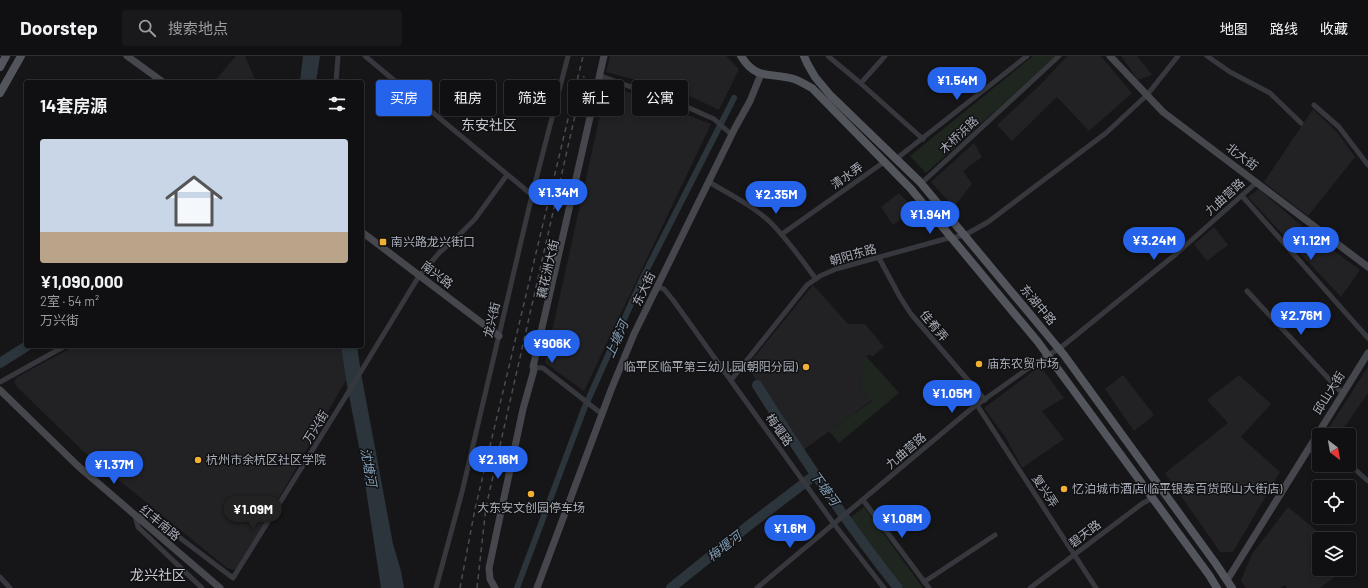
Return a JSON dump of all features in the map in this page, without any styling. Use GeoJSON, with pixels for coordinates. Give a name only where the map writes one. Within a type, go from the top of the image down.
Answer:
{"type":"FeatureCollection","features":[{"type":"Feature","properties":{"kind":"main road"},"geometry":{"type":"LineString","coordinates":[[0,67],[6,56]]}},
{"type":"Feature","properties":{"kind":"main road"},"geometry":{"type":"LineString","coordinates":[[0,93],[21,56]]}},
{"type":"Feature","properties":{"kind":"main road"},"geometry":{"type":"LineString","coordinates":[[127,56],[160,80]]}},
{"type":"Feature","properties":{"kind":"main road","name":"藕花洲大街"},"geometry":{"type":"LineString","coordinates":[[534,368],[604,56]]}},
{"type":"Feature","properties":{"kind":"main road","name":"藕花洲大街"},"geometry":{"type":"LineString","coordinates":[[495,588],[490,579],[489,568],[524,409],[609,56]]}},
{"type":"Feature","properties":{"kind":"main road"},"geometry":{"type":"LineString","coordinates":[[741,56],[751,69],[761,74]]}},
{"type":"Feature","properties":{"kind":"main road","name":"东湖中路"},"geometry":{"type":"LineString","coordinates":[[804,56],[815,77],[831,96],[920,182],[1059,348],[1216,564],[1229,576],[1232,588]]}},
{"type":"Feature","properties":{"kind":"main road","name":"北大街"},"geometry":{"type":"LineString","coordinates":[[1110,56],[1163,112],[1368,266]]}},
{"type":"Feature","properties":{"kind":"main road","name":"东湖中路"},"geometry":{"type":"LineString","coordinates":[[761,74],[776,75],[795,80],[812,88],[911,189],[1048,355],[1217,588]]}},
{"type":"Feature","properties":{"kind":"main road","name":"东大街"},"geometry":{"type":"LineString","coordinates":[[537,588],[602,414],[634,334],[750,101],[761,74]]}},
{"type":"Feature","properties":{"kind":"main road","name":"南兴路"},"geometry":{"type":"LineString","coordinates":[[364,234],[498,336]]}},
{"type":"Feature","properties":{"kind":"main road","name":"邱山大街"},"geometry":{"type":"LineString","coordinates":[[1322,428],[1368,353]]}},
{"type":"Feature","properties":{"kind":"main road","name":"红丰南路"},"geometry":{"type":"LineString","coordinates":[[0,390],[78,466],[220,588]]}},
{"type":"Feature","properties":{"kind":"main road","name":"邱山大街"},"geometry":{"type":"LineString","coordinates":[[1221,588],[1312,445]]}},
{"type":"Feature","properties":{"kind":"street"},"geometry":{"type":"LineString","coordinates":[[336,80],[338,56]]}},
{"type":"Feature","properties":{"kind":"street"},"geometry":{"type":"LineString","coordinates":[[365,56],[532,195]]}},
{"type":"Feature","properties":{"kind":"street","name":"龙兴街"},"geometry":{"type":"LineString","coordinates":[[436,588],[462,492],[532,195],[568,56]]}},
{"type":"Feature","properties":{"kind":"street"},"geometry":{"type":"LineString","coordinates":[[828,56],[861,83],[922,139]]}},
{"type":"Feature","properties":{"kind":"street"},"geometry":{"type":"LineString","coordinates":[[861,83],[885,56]]}},
{"type":"Feature","properties":{"kind":"street"},"geometry":{"type":"LineString","coordinates":[[896,159],[1027,56]]}},
{"type":"Feature","properties":{"kind":"street","name":"木桥浜路"},"geometry":{"type":"LineString","coordinates":[[925,180],[1059,56]]}},
{"type":"Feature","properties":{"kind":"street","name":"朝阳东路"},"geometry":{"type":"LineString","coordinates":[[731,380],[807,285],[820,276],[836,269],[965,235],[988,222],[1106,133],[1147,95],[1178,56]]}},
{"type":"Feature","properties":{"kind":"street"},"geometry":{"type":"LineString","coordinates":[[1207,56],[1230,72],[1270,93],[1301,123]]}},
{"type":"Feature","properties":{"kind":"street"},"geometry":{"type":"LineString","coordinates":[[604,77],[658,97],[669,99],[714,119],[732,135]]}},
{"type":"Feature","properties":{"kind":"street"},"geometry":{"type":"LineString","coordinates":[[1314,105],[1339,128],[1368,165]]}},
{"type":"Feature","properties":{"kind":"street","name":"清水弄"},"geometry":{"type":"LineString","coordinates":[[782,234],[884,162]]}},
{"type":"Feature","properties":{"kind":"street","name":"万兴街"},"geometry":{"type":"LineString","coordinates":[[135,516],[148,516],[171,531],[233,578],[419,276],[440,252],[475,219],[507,175]]}},
{"type":"Feature","properties":{"kind":"street"},"geometry":{"type":"LineString","coordinates":[[709,182],[770,222],[782,234],[816,279]]}},
{"type":"Feature","properties":{"kind":"street","name":"九曲营路"},"geometry":{"type":"LineString","coordinates":[[757,588],[984,400],[1059,348],[1176,254],[1257,182]]}},
{"type":"Feature","properties":{"kind":"street"},"geometry":{"type":"LineString","coordinates":[[1242,196],[1368,338]]}},
{"type":"Feature","properties":{"kind":"street","name":"佳肴弄"},"geometry":{"type":"LineString","coordinates":[[879,258],[911,314],[984,400]]}},
{"type":"Feature","properties":{"kind":"street","name":"梅堰路"},"geometry":{"type":"LineString","coordinates":[[657,287],[664,290],[673,300],[792,466],[884,588]]}},
{"type":"Feature","properties":{"kind":"street"},"geometry":{"type":"LineString","coordinates":[[1247,291],[1343,394]]}},
{"type":"Feature","properties":{"kind":"street"},"geometry":{"type":"LineString","coordinates":[[0,382],[61,348]]}},
{"type":"Feature","properties":{"kind":"street"},"geometry":{"type":"LineString","coordinates":[[534,368],[543,368],[602,414]]}},
{"type":"Feature","properties":{"kind":"street","name":"复兴弄"},"geometry":{"type":"LineString","coordinates":[[978,405],[1073,555],[1096,588]]}},
{"type":"Feature","properties":{"kind":"street"},"geometry":{"type":"LineString","coordinates":[[1356,470],[1368,481]]}},
{"type":"Feature","properties":{"kind":"street","name":"碧天路"},"geometry":{"type":"LineString","coordinates":[[1030,588],[1144,503],[1153,498]]}},
{"type":"Feature","properties":{"kind":"street"},"geometry":{"type":"LineString","coordinates":[[861,501],[929,588]]}},
{"type":"Feature","properties":{"kind":"street"},"geometry":{"type":"LineString","coordinates":[[135,516],[138,527],[202,588]]}},
{"type":"Feature","properties":{"kind":"street"},"geometry":{"type":"LineString","coordinates":[[924,582],[995,535]]}},
{"type":"Feature","properties":{"kind":"street"},"geometry":{"type":"LineString","coordinates":[[0,577],[10,588]]}},
{"type":"Feature","properties":{"kind":"shaded area"},"geometry":{"type":"Polygon","coordinates":[[[236,56],[245,56],[255,80],[216,80],[236,56]]]}},
{"type":"Feature","properties":{"kind":"shaded area"},"geometry":{"type":"Polygon","coordinates":[[[610,56],[726,56],[739,69],[719,110],[688,95],[688,80],[637,80],[606,72],[610,56]]]}},
{"type":"Feature","properties":{"kind":"shaded area"},"geometry":{"type":"Polygon","coordinates":[[[1033,56],[1056,56],[926,173],[910,156],[1033,56]]]}},
{"type":"Feature","properties":{"kind":"shaded area"},"geometry":{"type":"Polygon","coordinates":[[[1067,56],[1101,56],[1132,93],[1089,131],[1057,97],[1012,141],[997,125],[1039,86],[1067,56]]]}},
{"type":"Feature","properties":{"kind":"shaded area"},"geometry":{"type":"Polygon","coordinates":[[[1121,56],[1137,56],[1152,75],[1138,80],[1121,56]]]}},
{"type":"Feature","properties":{"kind":"shaded area"},"geometry":{"type":"Polygon","coordinates":[[[624,91],[632,94],[632,116],[688,115],[711,124],[584,391],[545,363],[600,116],[624,116],[624,91]]]}},
{"type":"Feature","properties":{"kind":"shaded area"},"geometry":{"type":"Polygon","coordinates":[[[1313,109],[1337,132],[1355,157],[1308,216],[1264,182],[1313,109]]]}},
{"type":"Feature","properties":{"kind":"shaded area"},"geometry":{"type":"Polygon","coordinates":[[[974,143],[982,157],[963,171],[972,184],[953,206],[931,182],[974,143]]]}},
{"type":"Feature","properties":{"kind":"shaded area"},"geometry":{"type":"Polygon","coordinates":[[[1259,189],[1311,234],[1360,270],[1341,297],[1248,197],[1259,189]]]}},
{"type":"Feature","properties":{"kind":"shaded area"},"geometry":{"type":"Polygon","coordinates":[[[899,193],[914,209],[893,225],[881,207],[899,193]]]}},
{"type":"Feature","properties":{"kind":"shaded area"},"geometry":{"type":"Polygon","coordinates":[[[1214,227],[1228,245],[1207,261],[1194,244],[1214,227]]]}},
{"type":"Feature","properties":{"kind":"shaded area","name":"临平区临平第三幼儿园(朝阳分园)"},"geometry":{"type":"Polygon","coordinates":[[[813,285],[848,324],[865,324],[884,347],[873,356],[868,355],[863,358],[860,387],[872,400],[802,451],[747,366],[813,285]]]}},
{"type":"Feature","properties":{"kind":"shaded area","name":"杭州市余杭区社区学院"},"geometry":{"type":"Polygon","coordinates":[[[71,348],[341,348],[346,380],[241,565],[234,570],[227,568],[83,451],[17,387],[14,382],[17,377],[71,348]]]}},
{"type":"Feature","properties":{"kind":"shaded area"},"geometry":{"type":"Polygon","coordinates":[[[866,356],[899,393],[839,443],[829,431],[872,401],[860,387],[863,358],[866,356]]]}},
{"type":"Feature","properties":{"kind":"shaded area"},"geometry":{"type":"Polygon","coordinates":[[[1040,366],[1064,398],[1042,411],[1064,439],[1022,468],[1006,438],[984,408],[1040,366]]]}},
{"type":"Feature","properties":{"kind":"shaded area"},"geometry":{"type":"Polygon","coordinates":[[[1368,367],[1368,393],[1344,428],[1329,428],[1368,367]]]}},
{"type":"Feature","properties":{"kind":"shaded area"},"geometry":{"type":"Polygon","coordinates":[[[1123,375],[1154,415],[1134,431],[1105,389],[1123,375]]]}},
{"type":"Feature","properties":{"kind":"shaded area"},"geometry":{"type":"Polygon","coordinates":[[[1239,375],[1271,404],[1241,437],[1280,472],[1233,552],[1220,552],[1165,473],[1228,423],[1207,400],[1239,375]]]}},
{"type":"Feature","properties":{"kind":"shaded area"},"geometry":{"type":"Polygon","coordinates":[[[864,507],[923,588],[904,588],[850,518],[864,507]]]}},
{"type":"Feature","properties":{"kind":"shaded area"},"geometry":{"type":"Polygon","coordinates":[[[1288,507],[1318,532],[1312,532],[1312,576],[1336,576],[1320,588],[1287,588],[1285,585],[1280,588],[1246,588],[1241,580],[1252,554],[1288,507]]]}},
{"type":"Feature","properties":{"kind":"water"},"geometry":{"type":"Polygon","coordinates":[[[303,56],[320,56],[316,80],[300,80],[303,56]]]}},
{"type":"Feature","properties":{"kind":"water","name":"沈塘河"},"geometry":{"type":"Polygon","coordinates":[[[341,348],[357,348],[393,544],[401,571],[404,588],[381,588],[361,457],[341,348]]]}},
{"type":"Feature","properties":{"kind":"waterway","name":"上塘河"},"geometry":{"type":"LineString","coordinates":[[517,588],[584,409],[643,277],[734,98]]}},
{"type":"Feature","properties":{"kind":"waterway"},"geometry":{"type":"LineString","coordinates":[[0,363],[24,348]]}},
{"type":"Feature","properties":{"kind":"waterway","name":"下塘河"},"geometry":{"type":"LineString","coordinates":[[757,385],[824,488],[860,539],[898,588]]}},
{"type":"Feature","properties":{"kind":"waterway","name":"梅堰河"},"geometry":{"type":"LineString","coordinates":[[671,588],[748,526],[815,475]]}},
{"type":"Feature","properties":{"kind":"railway"},"geometry":{"type":"LineString","coordinates":[[460,588],[475,509],[583,56]]}},
{"type":"Feature","properties":{"kind":"railway"},"geometry":{"type":"LineString","coordinates":[[477,588],[486,507],[584,76]]}},
{"type":"Feature","properties":{"kind":"place","name":"南兴路龙兴街口"},"geometry":{"type":"Point","coordinates":[383,242]}},
{"type":"Feature","properties":{"kind":"place","name":"庙东农贸市场"},"geometry":{"type":"Point","coordinates":[979,364]}},
{"type":"Feature","properties":{"kind":"place","name":"临平区临平第三幼儿园(朝阳分园)"},"geometry":{"type":"Point","coordinates":[806,367]}},
{"type":"Feature","properties":{"kind":"place","name":"杭州市余杭区社区学院"},"geometry":{"type":"Point","coordinates":[198,460]}},
{"type":"Feature","properties":{"kind":"place","name":"忆泊城市酒店(临平银泰百货邱山大街店)"},"geometry":{"type":"Point","coordinates":[1064,489]}},
{"type":"Feature","properties":{"kind":"place","name":"大东安文创园停车场"},"geometry":{"type":"Point","coordinates":[531,494]}},
{"type":"Feature","properties":{"kind":"district","name":"东安社区"},"geometry":{"type":"Point","coordinates":[489,125]}},
{"type":"Feature","properties":{"kind":"district","name":"龙兴社区"},"geometry":{"type":"Point","coordinates":[158,575]}}]}
